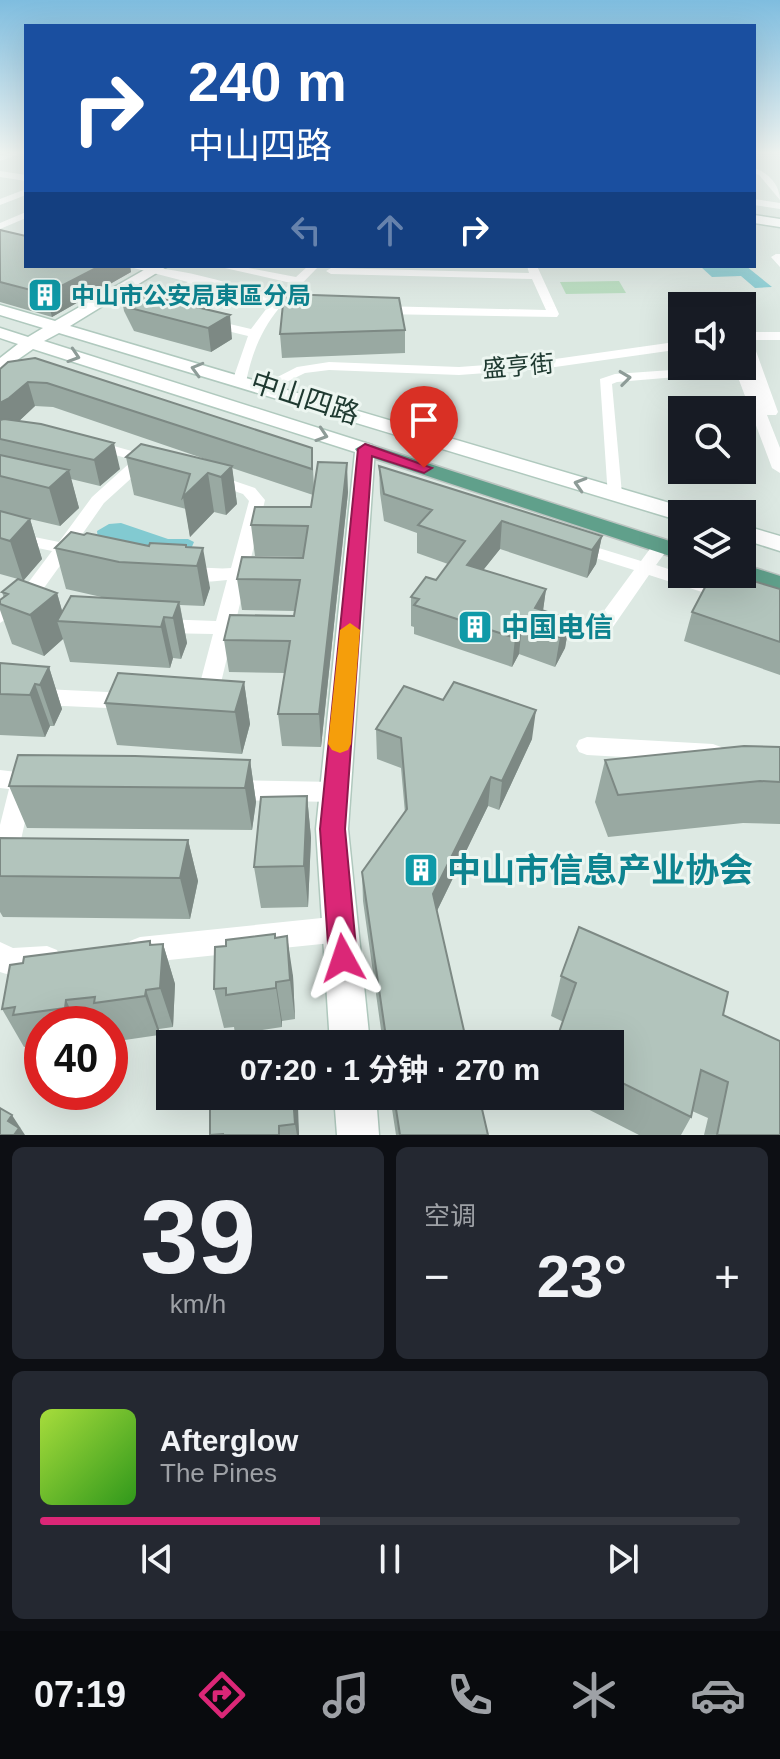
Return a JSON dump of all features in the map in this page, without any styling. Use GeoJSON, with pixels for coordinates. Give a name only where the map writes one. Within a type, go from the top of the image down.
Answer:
{"type":"FeatureCollection","features":[{"type":"Feature","properties":{"kind":"main road"},"geometry":{"type":"LineString","coordinates":[[756,217],[780,221]]}},
{"type":"Feature","properties":{"kind":"main road"},"geometry":{"type":"LineString","coordinates":[[0,358],[148,268]]}},
{"type":"Feature","properties":{"kind":"main road","name":"中山四路"},"geometry":{"type":"LineString","coordinates":[[0,310],[668,510]]}},
{"type":"Feature","properties":{"kind":"main road","name":"中山四路"},"geometry":{"type":"LineString","coordinates":[[0,333],[369,470],[668,548]]}},
{"type":"Feature","properties":{"kind":"main road"},"geometry":{"type":"LineString","coordinates":[[5,372],[27,341]]}},
{"type":"Feature","properties":{"kind":"main road"},"geometry":{"type":"LineString","coordinates":[[349,1030],[332,829],[369,470]]}},
{"type":"Feature","properties":{"kind":"main road"},"geometry":{"type":"LineString","coordinates":[[756,536],[780,544]]}},
{"type":"Feature","properties":{"kind":"main road"},"geometry":{"type":"LineString","coordinates":[[756,576],[780,584]]}},
{"type":"Feature","properties":{"kind":"main road"},"geometry":{"type":"LineString","coordinates":[[356,1110],[358,1135]]}},
{"type":"Feature","properties":{"kind":"street"},"geometry":{"type":"LineString","coordinates":[[0,226],[24,216]]}},
{"type":"Feature","properties":{"kind":"street"},"geometry":{"type":"LineString","coordinates":[[0,234],[13,237]]}},
{"type":"Feature","properties":{"kind":"street"},"geometry":{"type":"LineString","coordinates":[[780,257],[776,257],[780,264]]}},
{"type":"Feature","properties":{"kind":"street"},"geometry":{"type":"LineString","coordinates":[[148,268],[280,301],[293,308],[324,308]]}},
{"type":"Feature","properties":{"kind":"street"},"geometry":{"type":"LineString","coordinates":[[230,268],[299,281]]}},
{"type":"Feature","properties":{"kind":"street"},"geometry":{"type":"LineString","coordinates":[[239,382],[242,359],[258,323],[312,268]]}},
{"type":"Feature","properties":{"kind":"street"},"geometry":{"type":"LineString","coordinates":[[331,271],[534,271],[553,314],[370,309]]}},
{"type":"Feature","properties":{"kind":"street"},"geometry":{"type":"LineString","coordinates":[[236,289],[259,274]]}},
{"type":"Feature","properties":{"kind":"street"},"geometry":{"type":"LineString","coordinates":[[198,281],[178,295],[175,302],[182,316],[255,334]]}},
{"type":"Feature","properties":{"kind":"street"},"geometry":{"type":"LineString","coordinates":[[756,336],[780,336]]}},
{"type":"Feature","properties":{"kind":"street","name":"盛亨街"},"geometry":{"type":"LineString","coordinates":[[261,389],[302,370],[329,366],[459,371],[541,365],[668,347]]}},
{"type":"Feature","properties":{"kind":"street"},"geometry":{"type":"LineString","coordinates":[[614,494],[605,382],[615,378],[735,367],[742,369],[780,468]]}},
{"type":"Feature","properties":{"kind":"street"},"geometry":{"type":"LineString","coordinates":[[756,371],[780,436]]}},
{"type":"Feature","properties":{"kind":"street"},"geometry":{"type":"LineString","coordinates":[[75,439],[249,491],[257,500],[208,691],[192,701],[177,701]]}},
{"type":"Feature","properties":{"kind":"street"},"geometry":{"type":"LineString","coordinates":[[0,617],[37,598],[91,498],[144,459]]}},
{"type":"Feature","properties":{"kind":"street"},"geometry":{"type":"LineString","coordinates":[[0,535],[64,548],[91,560]]}},
{"type":"Feature","properties":{"kind":"street"},"geometry":{"type":"LineString","coordinates":[[555,539],[739,598]]}},
{"type":"Feature","properties":{"kind":"street"},"geometry":{"type":"LineString","coordinates":[[599,632],[643,567],[668,551]]}},
{"type":"Feature","properties":{"kind":"street"},"geometry":{"type":"LineString","coordinates":[[165,570],[210,576],[238,573]]}},
{"type":"Feature","properties":{"kind":"street"},"geometry":{"type":"LineString","coordinates":[[0,590],[37,598]]}},
{"type":"Feature","properties":{"kind":"street"},"geometry":{"type":"LineString","coordinates":[[148,625],[225,628]]}},
{"type":"Feature","properties":{"kind":"street"},"geometry":{"type":"LineString","coordinates":[[0,681],[43,697],[146,701]]}},
{"type":"Feature","properties":{"kind":"street"},"geometry":{"type":"LineString","coordinates":[[587,746],[742,754]]}},
{"type":"Feature","properties":{"kind":"street"},"geometry":{"type":"LineString","coordinates":[[0,875],[12,780],[53,783]]}},
{"type":"Feature","properties":{"kind":"street"},"geometry":{"type":"LineString","coordinates":[[202,789],[335,792]]}},
{"type":"Feature","properties":{"kind":"street"},"geometry":{"type":"LineString","coordinates":[[109,953],[341,929]]}},
{"type":"Feature","properties":{"kind":"street"},"geometry":{"type":"LineString","coordinates":[[3,963],[80,956]]}},
{"type":"Feature","properties":{"kind":"green space"},"geometry":{"type":"Polygon","coordinates":[[[619,281],[626,293],[566,294],[560,282],[619,281]]]}},
{"type":"Feature","properties":{"kind":"water"},"geometry":{"type":"Polygon","coordinates":[[[702,268],[748,268],[772,287],[755,288],[741,276],[712,277],[702,268]]]}},
{"type":"Feature","properties":{"kind":"water"},"geometry":{"type":"Polygon","coordinates":[[[121,523],[168,539],[194,542],[191,549],[181,554],[98,539],[97,531],[109,524],[121,523]]]}},
{"type":"Feature","properties":{"kind":"building"},"geometry":{"type":"Polygon","coordinates":[[[0,230],[24,236],[24,268],[96,268],[46,294],[0,282],[0,230]]]}},
{"type":"Feature","properties":{"kind":"building"},"geometry":{"type":"Polygon","coordinates":[[[120,289],[230,315],[208,328],[130,308],[120,289]]]}},
{"type":"Feature","properties":{"kind":"building"},"geometry":{"type":"Polygon","coordinates":[[[284,294],[399,298],[405,330],[280,334],[284,294]]]}},
{"type":"Feature","properties":{"kind":"building"},"geometry":{"type":"Polygon","coordinates":[[[35,358],[312,448],[312,469],[47,383],[28,382],[0,403],[0,369],[8,362],[35,358]]]}},
{"type":"Feature","properties":{"kind":"building"},"geometry":{"type":"Polygon","coordinates":[[[0,420],[41,424],[114,443],[94,460],[0,439],[0,420]]]}},
{"type":"Feature","properties":{"kind":"building"},"geometry":{"type":"Polygon","coordinates":[[[141,444],[232,466],[221,477],[208,473],[183,497],[190,474],[126,457],[141,444]]]}},
{"type":"Feature","properties":{"kind":"building"},"geometry":{"type":"Polygon","coordinates":[[[0,455],[69,470],[49,488],[0,476],[0,455]]]}},
{"type":"Feature","properties":{"kind":"building"},"geometry":{"type":"Polygon","coordinates":[[[318,462],[347,463],[319,714],[278,714],[290,641],[224,640],[230,615],[294,616],[300,580],[237,579],[242,557],[303,558],[308,526],[251,525],[255,507],[311,507],[318,462]]]}},
{"type":"Feature","properties":{"kind":"building"},"geometry":{"type":"Polygon","coordinates":[[[379,466],[602,536],[592,550],[502,521],[467,565],[546,589],[535,608],[570,619],[560,637],[522,625],[515,638],[414,605],[419,599],[411,597],[426,577],[436,580],[465,541],[418,525],[432,510],[384,494],[379,466]]]}},
{"type":"Feature","properties":{"kind":"building"},"geometry":{"type":"Polygon","coordinates":[[[0,511],[30,519],[10,541],[0,538],[0,511]]]}},
{"type":"Feature","properties":{"kind":"building"},"geometry":{"type":"Polygon","coordinates":[[[71,532],[149,546],[150,543],[203,548],[197,566],[119,562],[55,548],[71,532]]]}},
{"type":"Feature","properties":{"kind":"building"},"geometry":{"type":"Polygon","coordinates":[[[18,579],[57,593],[30,615],[0,604],[0,600],[8,594],[2,592],[18,579]]]}},
{"type":"Feature","properties":{"kind":"building"},"geometry":{"type":"Polygon","coordinates":[[[756,582],[780,589],[780,642],[692,612],[705,588],[756,588],[756,582]]]}},
{"type":"Feature","properties":{"kind":"building"},"geometry":{"type":"Polygon","coordinates":[[[71,596],[179,602],[173,618],[164,617],[161,627],[57,621],[71,596]]]}},
{"type":"Feature","properties":{"kind":"building"},"geometry":{"type":"Polygon","coordinates":[[[0,663],[49,667],[40,685],[35,684],[30,695],[0,694],[0,663]]]}},
{"type":"Feature","properties":{"kind":"building"},"geometry":{"type":"Polygon","coordinates":[[[118,673],[244,682],[235,712],[105,703],[118,673]]]}},
{"type":"Feature","properties":{"kind":"building","name":"中山市信息产业协会"},"geometry":{"type":"Polygon","coordinates":[[[454,682],[536,710],[502,781],[491,777],[433,894],[464,1030],[385,1030],[362,872],[407,809],[401,738],[376,729],[404,686],[443,700],[454,682]]]}},
{"type":"Feature","properties":{"kind":"building"},"geometry":{"type":"Polygon","coordinates":[[[744,746],[780,747],[780,782],[760,781],[618,795],[605,760],[744,746]]]}},
{"type":"Feature","properties":{"kind":"building"},"geometry":{"type":"Polygon","coordinates":[[[18,755],[250,760],[245,788],[9,786],[18,755]]]}},
{"type":"Feature","properties":{"kind":"building"},"geometry":{"type":"Polygon","coordinates":[[[307,796],[304,866],[254,867],[261,797],[307,796]]]}},
{"type":"Feature","properties":{"kind":"building"},"geometry":{"type":"Polygon","coordinates":[[[0,838],[188,840],[180,878],[0,876],[0,838]]]}},
{"type":"Feature","properties":{"kind":"building"},"geometry":{"type":"Polygon","coordinates":[[[579,927],[728,992],[723,1015],[780,1041],[780,1135],[717,1135],[728,1082],[701,1070],[691,1117],[624,1084],[624,1030],[560,1030],[576,983],[561,976],[579,927]]]}},
{"type":"Feature","properties":{"kind":"building"},"geometry":{"type":"Polygon","coordinates":[[[275,934],[275,938],[287,936],[290,980],[276,982],[276,988],[226,995],[226,988],[214,989],[215,947],[226,946],[226,940],[275,934]]]}},
{"type":"Feature","properties":{"kind":"building"},"geometry":{"type":"Polygon","coordinates":[[[150,941],[150,945],[163,944],[160,988],[146,990],[145,996],[94,1003],[95,997],[66,1000],[65,1006],[24,1006],[24,1014],[13,1015],[15,1007],[2,1009],[10,965],[23,963],[24,957],[150,941]]]}},
{"type":"Feature","properties":{"kind":"building"},"geometry":{"type":"Polygon","coordinates":[[[0,1108],[12,1115],[8,1121],[19,1128],[14,1135],[0,1135],[0,1108]]]}},
{"type":"Feature","properties":{"kind":"building"},"geometry":{"type":"Polygon","coordinates":[[[210,1110],[294,1110],[295,1124],[279,1126],[279,1135],[210,1135],[210,1110]]]}},
{"type":"Feature","properties":{"kind":"building"},"geometry":{"type":"Polygon","coordinates":[[[396,1110],[482,1110],[488,1135],[400,1135],[396,1110]]]}},
{"type":"Feature","properties":{"kind":"slow traffic"},"geometry":{"type":"LineString","coordinates":[[340,744],[350,630]]}},
{"type":"Feature","properties":{"kind":"place","name":"中山市公安局東區分局"},"geometry":{"type":"Point","coordinates":[45,295]}},
{"type":"Feature","properties":{"kind":"place","name":"中国电信"},"geometry":{"type":"Point","coordinates":[475,627]}},
{"type":"Feature","properties":{"kind":"place","name":"中山市信息产业协会"},"geometry":{"type":"Point","coordinates":[421,870]}},
{"type":"Feature","properties":{"kind":"route"},"geometry":{"type":"LineString","coordinates":[[343,958],[332,829],[365,449],[424,468]]}}]}
